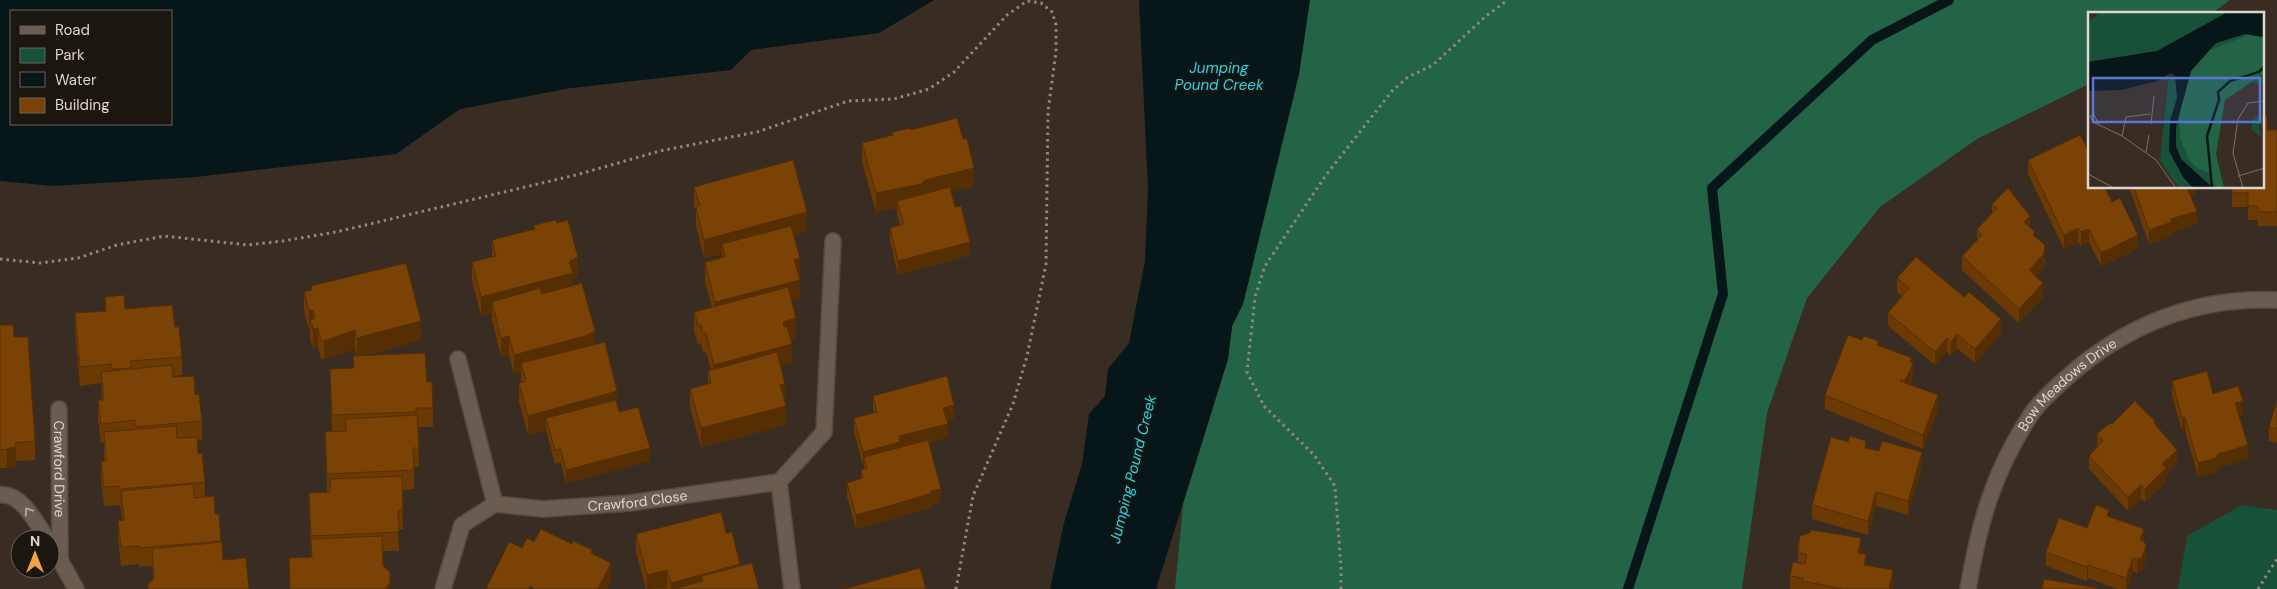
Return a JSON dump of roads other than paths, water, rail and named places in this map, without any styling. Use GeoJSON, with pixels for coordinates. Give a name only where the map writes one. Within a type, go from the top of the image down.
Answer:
{"type":"FeatureCollection","features":[{"type":"Feature","properties":{"kind":"street"},"geometry":{"type":"LineString","coordinates":[[792,589],[779,482],[824,432],[833,241]]}},
{"type":"Feature","properties":{"kind":"street","name":"Bow Meadows Drive"},"geometry":{"type":"LineString","coordinates":[[1968,589],[1975,545],[1986,504],[2003,461],[2031,414],[2052,391],[2082,363],[2119,339],[2168,315],[2212,303],[2254,299],[2277,300]]}},
{"type":"Feature","properties":{"kind":"street"},"geometry":{"type":"LineString","coordinates":[[443,589],[462,526],[496,504],[458,359]]}},
{"type":"Feature","properties":{"kind":"street","name":"Crawford Drive"},"geometry":{"type":"LineString","coordinates":[[59,409],[60,529]]}},
{"type":"Feature","properties":{"kind":"street","name":"Crawford Close"},"geometry":{"type":"LineString","coordinates":[[496,504],[544,509],[630,503],[779,482]]}},
{"type":"Feature","properties":{"kind":"street","name":"Crawford Drive"},"geometry":{"type":"LineString","coordinates":[[0,495],[4,494],[23,504],[40,529]]}},
{"type":"Feature","properties":{"kind":"street","name":"Crawford Drive"},"geometry":{"type":"LineString","coordinates":[[60,558],[76,589]]}},
{"type":"Feature","properties":{"kind":"water"},"geometry":{"type":"Polygon","coordinates":[[[0,0],[934,0],[879,33],[751,50],[731,70],[571,88],[460,109],[396,154],[196,177],[53,186],[0,181],[0,0]]]}},
{"type":"Feature","properties":{"kind":"water","name":"Jumping Pound Creek"},"geometry":{"type":"Polygon","coordinates":[[[1139,0],[1310,0],[1299,74],[1243,304],[1232,326],[1228,359],[1156,589],[1050,589],[1064,523],[1082,464],[1089,414],[1105,396],[1108,369],[1129,343],[1145,261],[1148,188],[1139,0]]]}},
{"type":"Feature","properties":{"kind":"waterway"},"geometry":{"type":"LineString","coordinates":[[1628,589],[1723,294],[1712,188],[1872,40],[1949,0]]}}]}
